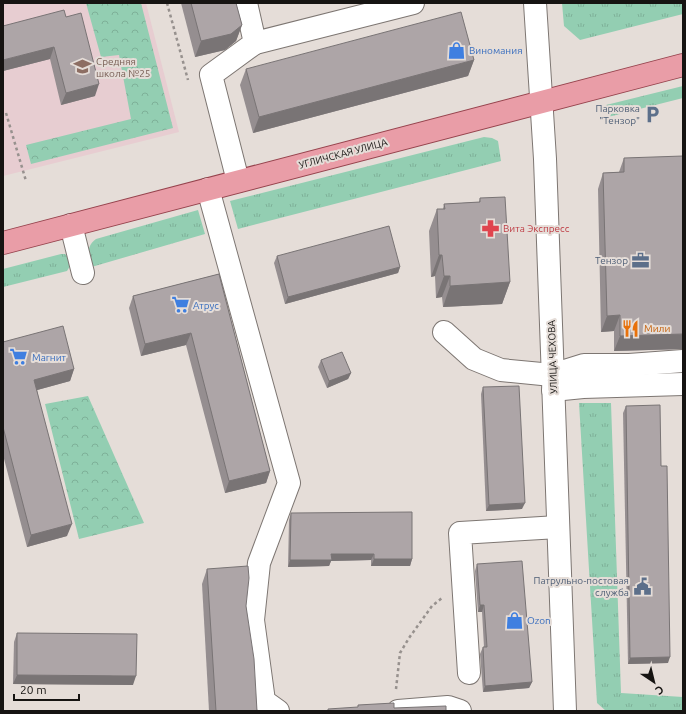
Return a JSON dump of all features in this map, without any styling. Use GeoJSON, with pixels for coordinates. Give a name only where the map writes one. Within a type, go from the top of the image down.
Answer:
{"type":"FeatureCollection","features":[{"type":"Feature","properties":{"kind":"main road","name":"УГЛИЧСКАЯ УЛИЦА"},"geometry":{"type":"LineString","coordinates":[[3,243],[683,65]]}},
{"type":"Feature","properties":{"kind":"street"},"geometry":{"type":"LineString","coordinates":[[246,3],[255,43]]}},
{"type":"Feature","properties":{"kind":"street"},"geometry":{"type":"LineString","coordinates":[[238,181],[211,75],[255,43],[413,3]]}},
{"type":"Feature","properties":{"kind":"street","name":"УЛИЦА ЧЕХОВА"},"geometry":{"type":"LineString","coordinates":[[535,3],[542,101],[565,711]]}},
{"type":"Feature","properties":{"kind":"street"},"geometry":{"type":"LineString","coordinates":[[208,189],[289,483],[259,563],[253,620],[264,701],[278,711]]}},
{"type":"Feature","properties":{"kind":"street"},"geometry":{"type":"LineString","coordinates":[[71,225],[83,273]]}},
{"type":"Feature","properties":{"kind":"street"},"geometry":{"type":"LineString","coordinates":[[444,332],[474,359],[501,370],[553,382],[583,387],[682,384]]}},
{"type":"Feature","properties":{"kind":"street"},"geometry":{"type":"LineString","coordinates":[[553,382],[584,365],[629,365],[683,361]]}},
{"type":"Feature","properties":{"kind":"street"},"geometry":{"type":"LineString","coordinates":[[469,673],[460,533],[558,527]]}},
{"type":"Feature","properties":{"kind":"street"},"geometry":{"type":"LineString","coordinates":[[397,704],[448,707],[460,711]]}},
{"type":"Feature","properties":{"kind":"path"},"geometry":{"type":"LineString","coordinates":[[167,3],[190,85]]}},
{"type":"Feature","properties":{"kind":"path"},"geometry":{"type":"LineString","coordinates":[[6,113],[26,181]]}},
{"type":"Feature","properties":{"kind":"path"},"geometry":{"type":"LineString","coordinates":[[397,704],[400,653],[432,606],[464,581]]}},
{"type":"Feature","properties":{"kind":"shaded area","name":"Средняя школа №25"},"geometry":{"type":"Polygon","coordinates":[[[3,3],[146,3],[179,132],[3,176],[3,3]]]}},
{"type":"Feature","properties":{"kind":"green space"},"geometry":{"type":"Polygon","coordinates":[[[86,3],[141,3],[173,128],[31,164],[26,145],[131,119],[119,55],[101,57],[86,3]]]}},
{"type":"Feature","properties":{"kind":"green space"},"geometry":{"type":"Polygon","coordinates":[[[562,3],[683,3],[683,14],[580,40],[564,26],[562,3]]]}},
{"type":"Feature","properties":{"kind":"green space"},"geometry":{"type":"Polygon","coordinates":[[[683,86],[683,98],[608,117],[606,105],[683,86]]]}},
{"type":"Feature","properties":{"kind":"green space"},"geometry":{"type":"Polygon","coordinates":[[[484,137],[492,138],[498,141],[501,161],[238,229],[230,201],[484,137]]]}},
{"type":"Feature","properties":{"kind":"green space"},"geometry":{"type":"Polygon","coordinates":[[[198,210],[205,234],[88,268],[89,248],[96,239],[198,210]]]}},
{"type":"Feature","properties":{"kind":"green space"},"geometry":{"type":"Polygon","coordinates":[[[65,254],[69,258],[70,266],[67,271],[3,287],[3,269],[65,254]]]}},
{"type":"Feature","properties":{"kind":"green space"},"geometry":{"type":"Polygon","coordinates":[[[88,396],[144,523],[79,539],[45,404],[88,396]]]}},
{"type":"Feature","properties":{"kind":"green space"},"geometry":{"type":"Polygon","coordinates":[[[579,403],[611,403],[621,693],[683,697],[683,711],[606,711],[597,703],[579,403]]]}},
{"type":"Feature","properties":{"kind":"building"},"geometry":{"type":"Polygon","coordinates":[[[191,3],[236,3],[242,25],[231,34],[201,41],[191,3]]]}},
{"type":"Feature","properties":{"kind":"building"},"geometry":{"type":"Polygon","coordinates":[[[64,10],[66,17],[81,13],[99,84],[66,93],[54,47],[3,60],[3,26],[64,10]]]}},
{"type":"Feature","properties":{"kind":"building"},"geometry":{"type":"Polygon","coordinates":[[[461,12],[474,60],[259,117],[246,69],[461,12]]]}},
{"type":"Feature","properties":{"kind":"building","name":"Тензор"},"geometry":{"type":"Polygon","coordinates":[[[683,156],[683,334],[620,336],[620,315],[607,316],[603,173],[624,172],[624,158],[683,156]]]}},
{"type":"Feature","properties":{"kind":"building"},"geometry":{"type":"Polygon","coordinates":[[[505,197],[510,282],[450,286],[450,276],[444,276],[442,255],[439,255],[437,209],[445,209],[444,204],[480,202],[480,198],[505,197]]]}},
{"type":"Feature","properties":{"kind":"building"},"geometry":{"type":"Polygon","coordinates":[[[389,226],[400,267],[288,297],[277,256],[389,226]]]}},
{"type":"Feature","properties":{"kind":"building"},"geometry":{"type":"Polygon","coordinates":[[[219,274],[270,471],[229,481],[191,333],[145,344],[133,296],[219,274]]]}},
{"type":"Feature","properties":{"kind":"building"},"geometry":{"type":"Polygon","coordinates":[[[63,326],[74,369],[34,380],[72,524],[31,535],[3,427],[3,342],[63,326]]]}},
{"type":"Feature","properties":{"kind":"building"},"geometry":{"type":"Polygon","coordinates":[[[342,352],[351,373],[329,381],[321,360],[342,352]]]}},
{"type":"Feature","properties":{"kind":"building"},"geometry":{"type":"Polygon","coordinates":[[[519,386],[525,503],[489,505],[483,387],[519,386]]]}},
{"type":"Feature","properties":{"kind":"building"},"geometry":{"type":"Polygon","coordinates":[[[660,405],[661,466],[667,466],[670,657],[630,658],[626,406],[660,405]]]}},
{"type":"Feature","properties":{"kind":"building"},"geometry":{"type":"Polygon","coordinates":[[[412,512],[412,559],[374,559],[374,554],[331,554],[332,560],[290,560],[291,513],[412,512]]]}},
{"type":"Feature","properties":{"kind":"building"},"geometry":{"type":"Polygon","coordinates":[[[522,561],[532,682],[485,686],[483,647],[487,647],[484,605],[480,605],[477,564],[522,561]]]}},
{"type":"Feature","properties":{"kind":"building"},"geometry":{"type":"Polygon","coordinates":[[[248,566],[249,578],[246,606],[254,659],[257,711],[216,711],[207,569],[248,566]]]}},
{"type":"Feature","properties":{"kind":"building"},"geometry":{"type":"Polygon","coordinates":[[[17,633],[137,634],[136,676],[17,675],[17,633]]]}},
{"type":"Feature","properties":{"kind":"building"},"geometry":{"type":"Polygon","coordinates":[[[394,703],[394,708],[446,706],[446,711],[328,711],[328,709],[358,707],[358,705],[394,703]]]}},
{"type":"Feature","properties":{"kind":"place","name":"Виномания"},"geometry":{"type":"Point","coordinates":[456,50]}},
{"type":"Feature","properties":{"kind":"place","name":"Средняя школа №25"},"geometry":{"type":"Point","coordinates":[83,67]}},
{"type":"Feature","properties":{"kind":"place","name":"Парковка \"Тензор\""},"geometry":{"type":"Point","coordinates":[653,114]}},
{"type":"Feature","properties":{"kind":"place","name":"Вита Экспресс"},"geometry":{"type":"Point","coordinates":[490,228]}},
{"type":"Feature","properties":{"kind":"place","name":"Тензор"},"geometry":{"type":"Point","coordinates":[641,260]}},
{"type":"Feature","properties":{"kind":"place","name":"Атрус"},"geometry":{"type":"Point","coordinates":[180,305]}},
{"type":"Feature","properties":{"kind":"place","name":"Мили"},"geometry":{"type":"Point","coordinates":[631,328]}},
{"type":"Feature","properties":{"kind":"place","name":"Магнит"},"geometry":{"type":"Point","coordinates":[19,357]}},
{"type":"Feature","properties":{"kind":"place","name":"Патрульно-постовая служба"},"geometry":{"type":"Point","coordinates":[642,586]}},
{"type":"Feature","properties":{"kind":"place","name":"Ozon"},"geometry":{"type":"Point","coordinates":[514,620]}}]}
